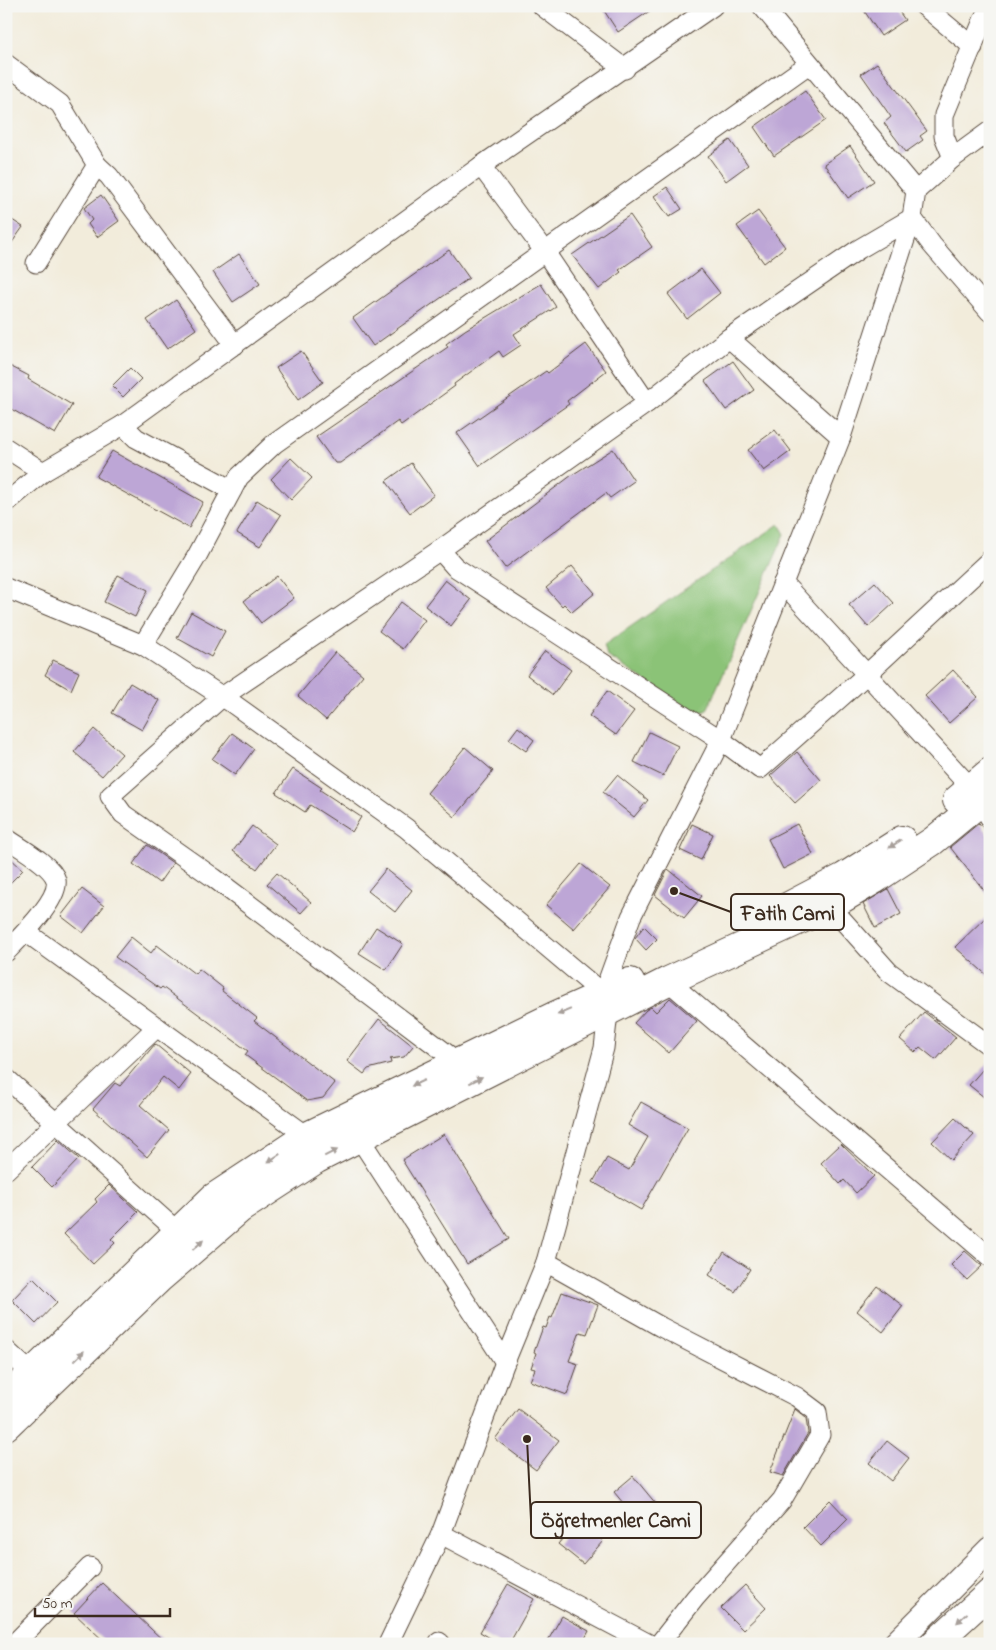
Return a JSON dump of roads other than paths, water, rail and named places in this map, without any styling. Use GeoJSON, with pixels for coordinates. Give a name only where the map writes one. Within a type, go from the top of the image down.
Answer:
{"type":"FeatureCollection","features":[{"type":"Feature","properties":{"kind":"main road"},"geometry":{"type":"LineString","coordinates":[[6,1426],[39,1380],[178,1232],[213,1198],[307,1136],[459,1063],[605,1003],[668,981],[776,933],[830,906],[933,841],[984,795]]}},
{"type":"Feature","properties":{"kind":"main road"},"geometry":{"type":"LineString","coordinates":[[6,1398],[39,1380],[240,1209],[317,1159],[360,1139],[696,953],[844,877],[935,818],[984,795]]}},
{"type":"Feature","properties":{"kind":"main road"},"geometry":{"type":"LineString","coordinates":[[934,1644],[990,1593]]}},
{"type":"Feature","properties":{"kind":"street"},"geometry":{"type":"LineString","coordinates":[[542,6],[625,69]]}},
{"type":"Feature","properties":{"kind":"street"},"geometry":{"type":"LineString","coordinates":[[6,502],[43,472],[123,425],[481,166],[625,69],[712,6]]}},
{"type":"Feature","properties":{"kind":"street"},"geometry":{"type":"LineString","coordinates":[[762,6],[916,192]]}},
{"type":"Feature","properties":{"kind":"street"},"geometry":{"type":"LineString","coordinates":[[924,6],[973,47]]}},
{"type":"Feature","properties":{"kind":"street"},"geometry":{"type":"LineString","coordinates":[[953,158],[944,136],[944,116],[988,6]]}},
{"type":"Feature","properties":{"kind":"street"},"geometry":{"type":"LineString","coordinates":[[6,64],[60,104],[96,165],[110,176],[235,345]]}},
{"type":"Feature","properties":{"kind":"street"},"geometry":{"type":"LineString","coordinates":[[143,645],[197,556],[239,477],[274,444],[809,64]]}},
{"type":"Feature","properties":{"kind":"street"},"geometry":{"type":"LineString","coordinates":[[388,1644],[441,1534],[546,1262],[604,1048],[605,1003],[631,917],[721,740],[841,437],[912,218],[916,192],[953,158],[990,131]]}},
{"type":"Feature","properties":{"kind":"street"},"geometry":{"type":"LineString","coordinates":[[36,263],[96,165]]}},
{"type":"Feature","properties":{"kind":"street"},"geometry":{"type":"LineString","coordinates":[[481,166],[545,252],[647,403]]}},
{"type":"Feature","properties":{"kind":"street"},"geometry":{"type":"LineString","coordinates":[[912,218],[932,245],[990,312]]}},
{"type":"Feature","properties":{"kind":"street"},"geometry":{"type":"LineString","coordinates":[[459,1063],[214,878],[122,814],[110,796],[222,697],[440,550],[647,403],[730,338],[858,249],[912,218]]}},
{"type":"Feature","properties":{"kind":"street"},"geometry":{"type":"LineString","coordinates":[[730,338],[841,437]]}},
{"type":"Feature","properties":{"kind":"street"},"geometry":{"type":"LineString","coordinates":[[123,425],[136,438],[232,490]]}},
{"type":"Feature","properties":{"kind":"street"},"geometry":{"type":"LineString","coordinates":[[6,448],[43,472]]}},
{"type":"Feature","properties":{"kind":"street"},"geometry":{"type":"LineString","coordinates":[[440,550],[454,567],[721,740],[760,769],[866,675],[990,560]]}},
{"type":"Feature","properties":{"kind":"street"},"geometry":{"type":"LineString","coordinates":[[783,583],[866,675],[984,795]]}},
{"type":"Feature","properties":{"kind":"street"},"geometry":{"type":"LineString","coordinates":[[6,588],[143,645],[222,697],[406,828],[605,1003]]}},
{"type":"Feature","properties":{"kind":"street"},"geometry":{"type":"LineString","coordinates":[[6,838],[48,868],[56,880],[53,897],[26,932],[6,952]]}},
{"type":"Feature","properties":{"kind":"street"},"geometry":{"type":"LineString","coordinates":[[830,906],[889,972],[990,1045]]}},
{"type":"Feature","properties":{"kind":"street"},"geometry":{"type":"LineString","coordinates":[[26,932],[307,1136]]}},
{"type":"Feature","properties":{"kind":"street"},"geometry":{"type":"LineString","coordinates":[[668,981],[990,1257]]}},
{"type":"Feature","properties":{"kind":"street"},"geometry":{"type":"LineString","coordinates":[[6,1170],[157,1027]]}},
{"type":"Feature","properties":{"kind":"street"},"geometry":{"type":"LineString","coordinates":[[6,1078],[178,1232]]}},
{"type":"Feature","properties":{"kind":"street"},"geometry":{"type":"LineString","coordinates":[[360,1139],[506,1362]]}},
{"type":"Feature","properties":{"kind":"street"},"geometry":{"type":"LineString","coordinates":[[546,1262],[661,1327],[797,1397],[817,1412],[820,1435],[782,1500],[695,1598],[659,1644]]}},
{"type":"Feature","properties":{"kind":"street"},"geometry":{"type":"LineString","coordinates":[[6,1350],[39,1380]]}},
{"type":"Feature","properties":{"kind":"street"},"geometry":{"type":"LineString","coordinates":[[441,1534],[649,1644]]}},
{"type":"Feature","properties":{"kind":"street"},"geometry":{"type":"LineString","coordinates":[[895,1644],[990,1549]]}},
{"type":"Feature","properties":{"kind":"street"},"geometry":{"type":"LineString","coordinates":[[14,1644],[90,1567]]}},
{"type":"Feature","properties":{"kind":"place","name":"Fatih Cami"},"geometry":{"type":"Point","coordinates":[674,891]}},
{"type":"Feature","properties":{"kind":"place","name":"Öğretmenler Cami"},"geometry":{"type":"Point","coordinates":[527,1439]}}]}
